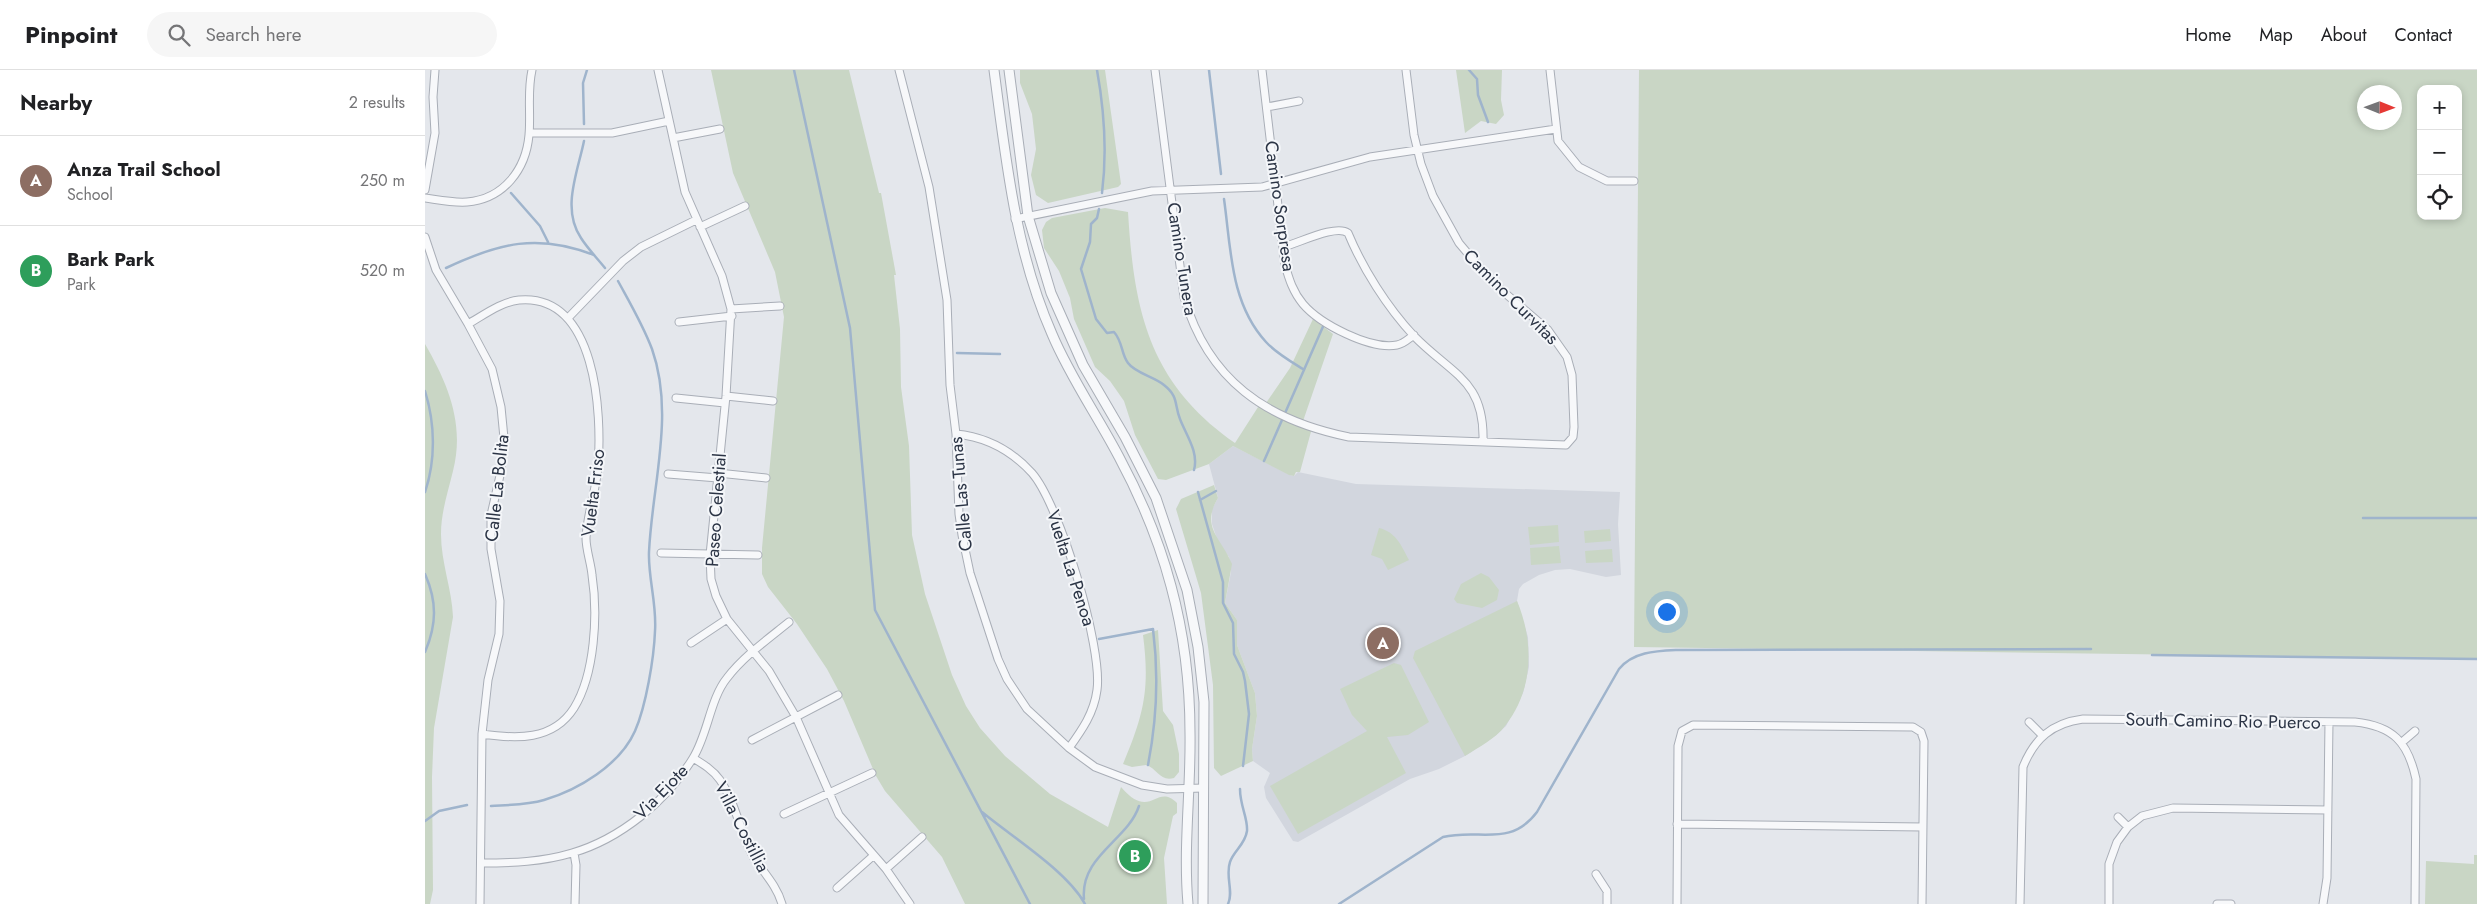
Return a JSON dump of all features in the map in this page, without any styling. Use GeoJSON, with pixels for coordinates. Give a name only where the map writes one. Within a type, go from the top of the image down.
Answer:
{"type":"FeatureCollection","features":[{"type":"Feature","properties":{"kind":"street"},"geometry":{"type":"LineString","coordinates":[[425,190],[435,133],[433,97],[435,70]]}},
{"type":"Feature","properties":{"kind":"street"},"geometry":{"type":"LineString","coordinates":[[425,198],[468,202],[484,198],[503,189],[519,172],[526,154],[529,133],[528,102],[532,70]]}},
{"type":"Feature","properties":{"kind":"street","name":"Paseo Celestial"},"geometry":{"type":"LineString","coordinates":[[658,70],[685,192],[722,276],[731,312],[725,399],[710,555],[714,588],[727,619],[769,671],[796,717],[839,815],[886,869],[910,904]]}},
{"type":"Feature","properties":{"kind":"street","name":"Calle Las Tunas"},"geometry":{"type":"LineString","coordinates":[[899,70],[929,187],[940,246],[950,327],[950,385],[956,434],[959,514],[965,554],[998,659],[1007,678],[1027,708],[1069,748],[1095,767],[1123,779],[1167,789],[1204,788]]}},
{"type":"Feature","properties":{"kind":"street"},"geometry":{"type":"LineString","coordinates":[[994,70],[1015,219],[1029,274],[1065,362],[1134,486],[1162,556],[1173,597],[1188,675],[1191,732],[1188,904]]}},
{"type":"Feature","properties":{"kind":"street"},"geometry":{"type":"LineString","coordinates":[[1009,70],[1028,216],[1045,278],[1065,330],[1156,498],[1182,570],[1192,614],[1205,716],[1203,904]]}},
{"type":"Feature","properties":{"kind":"street","name":"Camino Tunera"},"geometry":{"type":"LineString","coordinates":[[1155,70],[1181,274],[1190,318],[1196,333],[1215,364],[1241,390],[1285,418],[1333,434],[1370,440],[1483,442],[1555,446],[1566,445],[1571,441]]}},
{"type":"Feature","properties":{"kind":"street","name":"Camino Sorpresa"},"geometry":{"type":"LineString","coordinates":[[1262,70],[1283,247],[1291,283],[1298,297],[1311,311],[1354,337],[1380,345],[1397,345],[1414,335]]}},
{"type":"Feature","properties":{"kind":"street","name":"Camino Curvitas"},"geometry":{"type":"LineString","coordinates":[[1406,70],[1417,148],[1433,196],[1459,244],[1491,281],[1548,330],[1567,357],[1573,375],[1574,427],[1571,441]]}},
{"type":"Feature","properties":{"kind":"street"},"geometry":{"type":"LineString","coordinates":[[1550,70],[1558,141],[1579,167],[1607,181],[1634,181]]}},
{"type":"Feature","properties":{"kind":"street"},"geometry":{"type":"LineString","coordinates":[[1267,107],[1299,101]]}},
{"type":"Feature","properties":{"kind":"street"},"geometry":{"type":"LineString","coordinates":[[529,133],[613,133],[669,121]]}},
{"type":"Feature","properties":{"kind":"street"},"geometry":{"type":"LineString","coordinates":[[673,138],[720,129]]}},
{"type":"Feature","properties":{"kind":"street"},"geometry":{"type":"LineString","coordinates":[[1015,219],[1133,194],[1248,189],[1276,184],[1371,156],[1417,148],[1488,141],[1556,129]]}},
{"type":"Feature","properties":{"kind":"street"},"geometry":{"type":"LineString","coordinates":[[568,318],[623,261],[641,247],[745,206]]}},
{"type":"Feature","properties":{"kind":"street"},"geometry":{"type":"LineString","coordinates":[[1283,247],[1333,230],[1344,230],[1348,233],[1356,251],[1381,292],[1414,335],[1464,380],[1473,391],[1483,419],[1483,442]]}},
{"type":"Feature","properties":{"kind":"street","name":"Calle La Bolita"},"geometry":{"type":"LineString","coordinates":[[425,238],[436,270],[492,369],[501,407],[504,438],[501,471],[491,523],[491,549],[500,601],[499,634],[489,680],[482,734],[480,904]]}},
{"type":"Feature","properties":{"kind":"street","name":"Vuelta Friso"},"geometry":{"type":"LineString","coordinates":[[468,324],[499,306],[519,300],[536,301],[550,306],[568,318],[578,332],[587,354],[596,390],[600,431],[598,468],[586,541],[593,576],[595,610],[593,648],[583,688],[574,708],[563,722],[548,731],[533,736],[515,738],[482,734]]}},
{"type":"Feature","properties":{"kind":"street"},"geometry":{"type":"LineString","coordinates":[[679,322],[731,312],[780,306]]}},
{"type":"Feature","properties":{"kind":"street"},"geometry":{"type":"LineString","coordinates":[[677,398],[773,401]]}},
{"type":"Feature","properties":{"kind":"street","name":"Vuelta La Penoa"},"geometry":{"type":"LineString","coordinates":[[956,434],[984,439],[1008,452],[1033,474],[1053,510],[1089,618],[1098,675],[1097,689],[1091,713],[1069,748]]}},
{"type":"Feature","properties":{"kind":"street"},"geometry":{"type":"LineString","coordinates":[[668,474],[766,478]]}},
{"type":"Feature","properties":{"kind":"street"},"geometry":{"type":"LineString","coordinates":[[661,553],[758,556]]}},
{"type":"Feature","properties":{"kind":"street"},"geometry":{"type":"LineString","coordinates":[[691,643],[727,619]]}},
{"type":"Feature","properties":{"kind":"street","name":"Via Ejote"},"geometry":{"type":"LineString","coordinates":[[481,863],[518,863],[573,853],[626,827],[653,805],[693,758],[707,727],[717,694],[726,678],[753,651],[789,622]]}},
{"type":"Feature","properties":{"kind":"street"},"geometry":{"type":"LineString","coordinates":[[751,740],[838,695]]}},
{"type":"Feature","properties":{"kind":"street","name":"South Camino Rio Puerco"},"geometry":{"type":"LineString","coordinates":[[2042,735],[2060,724],[2083,719],[2329,722],[2371,724],[2392,734],[2401,743]]}},
{"type":"Feature","properties":{"kind":"street"},"geometry":{"type":"LineString","coordinates":[[2020,904],[2023,768],[2028,754],[2042,735],[2029,722]]}},
{"type":"Feature","properties":{"kind":"street"},"geometry":{"type":"LineString","coordinates":[[2323,904],[2327,878],[2329,722]]}},
{"type":"Feature","properties":{"kind":"street"},"geometry":{"type":"LineString","coordinates":[[1677,904],[1678,746],[1682,731],[1693,725],[1913,727],[1921,732],[1924,741],[1922,904]]}},
{"type":"Feature","properties":{"kind":"street"},"geometry":{"type":"LineString","coordinates":[[2415,731],[2401,743],[2413,764],[2416,779],[2415,904]]}},
{"type":"Feature","properties":{"kind":"street","name":"Villa Costillia"},"geometry":{"type":"LineString","coordinates":[[693,758],[709,768],[720,780],[742,833],[755,858],[775,886],[782,904]]}},
{"type":"Feature","properties":{"kind":"street"},"geometry":{"type":"LineString","coordinates":[[784,814],[872,773]]}},
{"type":"Feature","properties":{"kind":"street"},"geometry":{"type":"LineString","coordinates":[[2109,904],[2109,864],[2117,842],[2128,826],[2142,816],[2173,808],[2328,810]]}},
{"type":"Feature","properties":{"kind":"street"},"geometry":{"type":"LineString","coordinates":[[2118,817],[2128,826]]}},
{"type":"Feature","properties":{"kind":"street"},"geometry":{"type":"LineString","coordinates":[[1677,824],[1923,828]]}},
{"type":"Feature","properties":{"kind":"street"},"geometry":{"type":"LineString","coordinates":[[886,869],[922,836]]}},
{"type":"Feature","properties":{"kind":"street"},"geometry":{"type":"LineString","coordinates":[[573,853],[576,864],[575,904]]}},
{"type":"Feature","properties":{"kind":"street"},"geometry":{"type":"LineString","coordinates":[[837,888],[873,856]]}},
{"type":"Feature","properties":{"kind":"street"},"geometry":{"type":"LineString","coordinates":[[1596,874],[1607,891],[1607,904]]}},
{"type":"Feature","properties":{"kind":"street"},"geometry":{"type":"LineString","coordinates":[[2217,904],[2231,904]]}},
{"type":"Feature","properties":{"kind":"shaded area"},"geometry":{"type":"Polygon","coordinates":[[[1233,446],[1290,475],[1294,476],[1298,472],[1356,484],[1620,492],[1618,524],[1621,575],[1606,577],[1570,569],[1555,570],[1539,575],[1523,584],[1519,589],[1517,601],[1528,637],[1529,667],[1523,693],[1506,726],[1495,736],[1465,756],[1439,769],[1410,779],[1298,842],[1293,841],[1266,798],[1264,787],[1270,773],[1253,761],[1252,749],[1257,716],[1255,693],[1237,645],[1237,620],[1225,603],[1231,572],[1229,557],[1218,542],[1212,524],[1212,509],[1218,498],[1209,464],[1233,446]]]}},
{"type":"Feature","properties":{"kind":"green space"},"geometry":{"type":"Polygon","coordinates":[[[711,70],[849,70],[879,193],[881,193],[896,275],[894,275],[900,329],[901,387],[909,446],[912,535],[925,594],[952,675],[966,706],[980,728],[1005,756],[1050,794],[1108,827],[1121,787],[1131,797],[1139,801],[1146,802],[1164,797],[1170,798],[1177,803],[1177,813],[1173,816],[1164,858],[1167,904],[965,904],[942,857],[885,791],[876,776],[844,701],[827,669],[797,624],[768,587],[762,574],[762,548],[784,317],[775,272],[733,173],[711,70]]]}},
{"type":"Feature","properties":{"kind":"green space"},"geometry":{"type":"Polygon","coordinates":[[[1020,70],[1105,70],[1121,184],[1118,187],[1048,203],[1036,195],[1031,175],[1036,149],[1032,114],[1020,83],[1020,70]]]}},
{"type":"Feature","properties":{"kind":"green space"},"geometry":{"type":"Polygon","coordinates":[[[1456,70],[1502,70],[1501,100],[1504,115],[1496,124],[1481,121],[1465,133],[1456,70]]]}},
{"type":"Feature","properties":{"kind":"green space"},"geometry":{"type":"Polygon","coordinates":[[[1639,70],[2477,70],[2477,659],[1634,647],[1639,70]]]}},
{"type":"Feature","properties":{"kind":"green space"},"geometry":{"type":"Polygon","coordinates":[[[1105,208],[1128,212],[1135,281],[1142,313],[1151,342],[1165,370],[1183,396],[1206,420],[1235,443],[1260,404],[1264,406],[1290,368],[1313,319],[1333,334],[1302,424],[1312,428],[1300,472],[1296,472],[1294,476],[1289,475],[1233,446],[1209,464],[1166,480],[1158,479],[1135,435],[1124,401],[1110,381],[1095,367],[1074,319],[1070,298],[1059,271],[1044,248],[1042,230],[1046,222],[1052,218],[1105,208]]]}},
{"type":"Feature","properties":{"kind":"green space"},"geometry":{"type":"Polygon","coordinates":[[[425,344],[447,389],[452,405],[457,437],[453,471],[441,526],[441,545],[453,617],[434,728],[432,777],[433,890],[430,904],[425,904],[425,344]]]}},
{"type":"Feature","properties":{"kind":"green space"},"geometry":{"type":"Polygon","coordinates":[[[1214,485],[1218,498],[1211,517],[1212,525],[1232,564],[1225,603],[1237,620],[1237,645],[1255,693],[1257,716],[1252,749],[1253,761],[1221,776],[1214,768],[1213,685],[1201,593],[1176,509],[1181,499],[1214,485]]]}},
{"type":"Feature","properties":{"kind":"green space"},"geometry":{"type":"Polygon","coordinates":[[[1558,525],[1559,542],[1530,545],[1528,527],[1558,525]]]}},
{"type":"Feature","properties":{"kind":"green space"},"geometry":{"type":"Polygon","coordinates":[[[1379,528],[1394,536],[1409,560],[1388,570],[1382,559],[1371,555],[1379,528]]]}},
{"type":"Feature","properties":{"kind":"green space"},"geometry":{"type":"Polygon","coordinates":[[[1610,529],[1611,541],[1585,543],[1584,531],[1610,529]]]}},
{"type":"Feature","properties":{"kind":"green space"},"geometry":{"type":"Polygon","coordinates":[[[1559,546],[1561,563],[1531,565],[1530,548],[1559,546]]]}},
{"type":"Feature","properties":{"kind":"green space"},"geometry":{"type":"Polygon","coordinates":[[[1612,549],[1613,562],[1586,563],[1585,551],[1612,549]]]}},
{"type":"Feature","properties":{"kind":"green space"},"geometry":{"type":"Polygon","coordinates":[[[1481,573],[1489,577],[1499,590],[1497,600],[1482,608],[1457,603],[1454,599],[1461,584],[1481,573]]]}},
{"type":"Feature","properties":{"kind":"green space"},"geometry":{"type":"Polygon","coordinates":[[[1517,601],[1523,616],[1528,649],[1526,681],[1521,697],[1515,712],[1501,731],[1465,756],[1413,658],[1415,651],[1517,601]]]}},
{"type":"Feature","properties":{"kind":"green space"},"geometry":{"type":"Polygon","coordinates":[[[1158,630],[1163,711],[1173,725],[1179,754],[1179,772],[1174,778],[1169,779],[1162,777],[1146,765],[1132,767],[1123,764],[1136,730],[1143,701],[1146,671],[1143,635],[1158,630]]]}},
{"type":"Feature","properties":{"kind":"green space"},"geometry":{"type":"Polygon","coordinates":[[[1394,663],[1401,665],[1429,722],[1408,735],[1387,737],[1406,773],[1298,834],[1270,786],[1367,731],[1352,715],[1340,689],[1394,663]]]}},
{"type":"Feature","properties":{"kind":"green space"},"geometry":{"type":"Polygon","coordinates":[[[2474,855],[2477,855],[2477,904],[2425,904],[2426,861],[2474,864],[2474,855]]]}},
{"type":"Feature","properties":{"kind":"waterway"},"geometry":{"type":"LineString","coordinates":[[584,124],[583,83],[587,70]]}},
{"type":"Feature","properties":{"kind":"waterway"},"geometry":{"type":"LineString","coordinates":[[794,70],[850,328],[875,610],[1030,904]]}},
{"type":"Feature","properties":{"kind":"waterway"},"geometry":{"type":"LineString","coordinates":[[1097,70],[1104,132],[1102,193]]}},
{"type":"Feature","properties":{"kind":"waterway"},"geometry":{"type":"LineString","coordinates":[[1209,70],[1221,174]]}},
{"type":"Feature","properties":{"kind":"waterway"},"geometry":{"type":"LineString","coordinates":[[1469,70],[1477,79],[1478,95],[1488,122]]}},
{"type":"Feature","properties":{"kind":"waterway"},"geometry":{"type":"LineString","coordinates":[[584,141],[575,177],[572,215],[575,227],[581,238],[605,268]]}},
{"type":"Feature","properties":{"kind":"waterway"},"geometry":{"type":"LineString","coordinates":[[511,193],[540,226],[548,242]]}},
{"type":"Feature","properties":{"kind":"waterway"},"geometry":{"type":"LineString","coordinates":[[1224,199],[1234,274],[1245,310],[1254,327],[1266,342],[1303,369]]}},
{"type":"Feature","properties":{"kind":"waterway"},"geometry":{"type":"LineString","coordinates":[[1099,209],[1097,218],[1091,224],[1090,242],[1081,269],[1096,319],[1107,333],[1114,332],[1117,336],[1126,359],[1131,366],[1160,382],[1172,393],[1178,414],[1193,450],[1195,457],[1194,470]]}},
{"type":"Feature","properties":{"kind":"waterway"},"geometry":{"type":"LineString","coordinates":[[446,268],[484,252],[519,244],[555,244],[594,255]]}},
{"type":"Feature","properties":{"kind":"waterway"},"geometry":{"type":"LineString","coordinates":[[491,806],[538,802],[570,790],[597,774],[609,765],[628,743],[639,721],[646,695],[655,631],[655,611],[649,552],[660,450],[662,399],[659,374],[652,349],[618,281]]}},
{"type":"Feature","properties":{"kind":"waterway"},"geometry":{"type":"LineString","coordinates":[[1264,461],[1325,322]]}},
{"type":"Feature","properties":{"kind":"waterway"},"geometry":{"type":"LineString","coordinates":[[957,353],[1000,354]]}},
{"type":"Feature","properties":{"kind":"waterway"},"geometry":{"type":"LineString","coordinates":[[425,391],[431,416],[433,442],[429,480],[425,492]]}},
{"type":"Feature","properties":{"kind":"waterway"},"geometry":{"type":"LineString","coordinates":[[1200,500],[1216,491]]}},
{"type":"Feature","properties":{"kind":"waterway"},"geometry":{"type":"LineString","coordinates":[[1198,492],[1223,582],[1223,603],[1233,623],[1234,654],[1243,672],[1245,681],[1249,714],[1243,766]]}},
{"type":"Feature","properties":{"kind":"waterway"},"geometry":{"type":"LineString","coordinates":[[2363,518],[2477,518]]}},
{"type":"Feature","properties":{"kind":"waterway"},"geometry":{"type":"LineString","coordinates":[[425,574],[432,594],[434,613],[432,632],[425,652]]}},
{"type":"Feature","properties":{"kind":"waterway"},"geometry":{"type":"LineString","coordinates":[[1099,639],[1153,629],[1156,697],[1148,765]]}},
{"type":"Feature","properties":{"kind":"waterway"},"geometry":{"type":"LineString","coordinates":[[1339,904],[1443,837],[1469,834],[1493,835],[1516,830],[1527,823],[1537,812],[1619,669],[1625,663],[1638,656],[1652,652],[1676,650],[2091,649]]}},
{"type":"Feature","properties":{"kind":"waterway"},"geometry":{"type":"LineString","coordinates":[[2152,655],[2477,659]]}},
{"type":"Feature","properties":{"kind":"waterway"},"geometry":{"type":"LineString","coordinates":[[1228,904],[1230,899],[1228,873],[1230,862],[1244,840],[1247,831],[1240,789]]}},
{"type":"Feature","properties":{"kind":"waterway"},"geometry":{"type":"LineString","coordinates":[[425,821],[439,811],[467,805]]}},
{"type":"Feature","properties":{"kind":"waterway"},"geometry":{"type":"LineString","coordinates":[[1084,899],[1085,884],[1089,871],[1125,829],[1139,806]]}},
{"type":"Feature","properties":{"kind":"waterway"},"geometry":{"type":"LineString","coordinates":[[982,812],[1066,879],[1085,904]]}},
{"type":"Feature","properties":{"kind":"place","name":"Anza Trail School"},"geometry":{"type":"Point","coordinates":[1383,643]}},
{"type":"Feature","properties":{"kind":"place","name":"Bark Park"},"geometry":{"type":"Point","coordinates":[1135,856]}}]}
